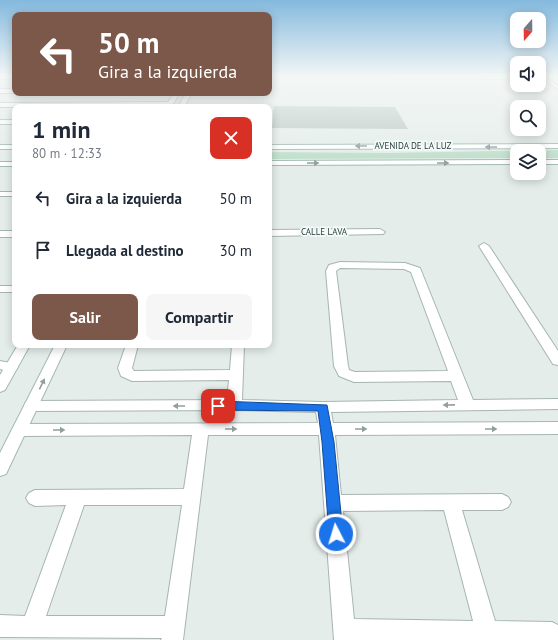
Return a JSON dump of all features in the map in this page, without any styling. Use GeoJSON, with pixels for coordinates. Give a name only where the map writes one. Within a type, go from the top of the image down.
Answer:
{"type":"FeatureCollection","features":[{"type":"Feature","properties":{"kind":"street"},"geometry":{"type":"LineString","coordinates":[[0,122],[12,122]]}},
{"type":"Feature","properties":{"kind":"street","name":"AVENIDA DE LA LUZ"},"geometry":{"type":"LineString","coordinates":[[272,147],[558,146]]}},
{"type":"Feature","properties":{"kind":"street"},"geometry":{"type":"LineString","coordinates":[[0,147],[12,147]]}},
{"type":"Feature","properties":{"kind":"street","name":"AVENIDA DE LA LUZ"},"geometry":{"type":"LineString","coordinates":[[272,163],[510,162]]}},
{"type":"Feature","properties":{"kind":"street"},"geometry":{"type":"LineString","coordinates":[[546,162],[558,162]]}},
{"type":"Feature","properties":{"kind":"street"},"geometry":{"type":"LineString","coordinates":[[0,164],[12,164]]}},
{"type":"Feature","properties":{"kind":"street"},"geometry":{"type":"LineString","coordinates":[[0,194],[12,194]]}},
{"type":"Feature","properties":{"kind":"street","name":"CALLE LAVA"},"geometry":{"type":"LineString","coordinates":[[272,233],[380,232]]}},
{"type":"Feature","properties":{"kind":"street"},"geometry":{"type":"LineString","coordinates":[[0,234],[12,234]]}},
{"type":"Feature","properties":{"kind":"street"},"geometry":{"type":"LineString","coordinates":[[484,246],[558,361]]}},
{"type":"Feature","properties":{"kind":"street"},"geometry":{"type":"LineString","coordinates":[[455,376],[354,377],[344,373],[341,366],[331,271],[333,267],[405,266],[416,270],[455,376],[467,404]]}},
{"type":"Feature","properties":{"kind":"street"},"geometry":{"type":"LineString","coordinates":[[0,289],[12,289]]}},
{"type":"Feature","properties":{"kind":"street"},"geometry":{"type":"LineString","coordinates":[[0,387],[5,366],[21,348]]}},
{"type":"Feature","properties":{"kind":"street"},"geometry":{"type":"LineString","coordinates":[[0,469],[60,348]]}},
{"type":"Feature","properties":{"kind":"street"},"geometry":{"type":"LineString","coordinates":[[131,348],[125,368],[126,374],[132,376],[236,375]]}},
{"type":"Feature","properties":{"kind":"street"},"geometry":{"type":"LineString","coordinates":[[234,406],[238,348]]}},
{"type":"Feature","properties":{"kind":"street"},"geometry":{"type":"LineString","coordinates":[[31,406],[234,406],[323,408],[467,404],[558,404]]}},
{"type":"Feature","properties":{"kind":"street"},"geometry":{"type":"LineString","coordinates":[[323,408],[334,503],[345,635],[487,632],[552,633]]}},
{"type":"Feature","properties":{"kind":"street"},"geometry":{"type":"LineString","coordinates":[[20,430],[558,428]]}},
{"type":"Feature","properties":{"kind":"street"},"geometry":{"type":"LineString","coordinates":[[0,626],[32,626],[172,634],[201,430]]}},
{"type":"Feature","properties":{"kind":"street"},"geometry":{"type":"LineString","coordinates":[[32,626],[78,497]]}},
{"type":"Feature","properties":{"kind":"street"},"geometry":{"type":"LineString","coordinates":[[35,498],[192,497]]}},
{"type":"Feature","properties":{"kind":"street"},"geometry":{"type":"LineString","coordinates":[[451,502],[487,632]]}},
{"type":"Feature","properties":{"kind":"street"},"geometry":{"type":"LineString","coordinates":[[334,503],[502,502]]}},
{"type":"Feature","properties":{"kind":"green space"},"geometry":{"type":"Polygon","coordinates":[[[546,150],[558,150],[558,158],[546,158],[546,150]]]}},
{"type":"Feature","properties":{"kind":"green space"},"geometry":{"type":"Polygon","coordinates":[[[510,151],[510,158],[272,159],[272,152],[388,153],[510,151]]]}},
{"type":"Feature","properties":{"kind":"building"},"geometry":{"type":"Polygon","coordinates":[[[274,107],[379,107],[395,107],[408,129],[272,128],[274,107]]]}},
{"type":"Feature","properties":{"kind":"route"},"geometry":{"type":"LineString","coordinates":[[218,406],[323,408],[328,442],[336,534]]}}]}
